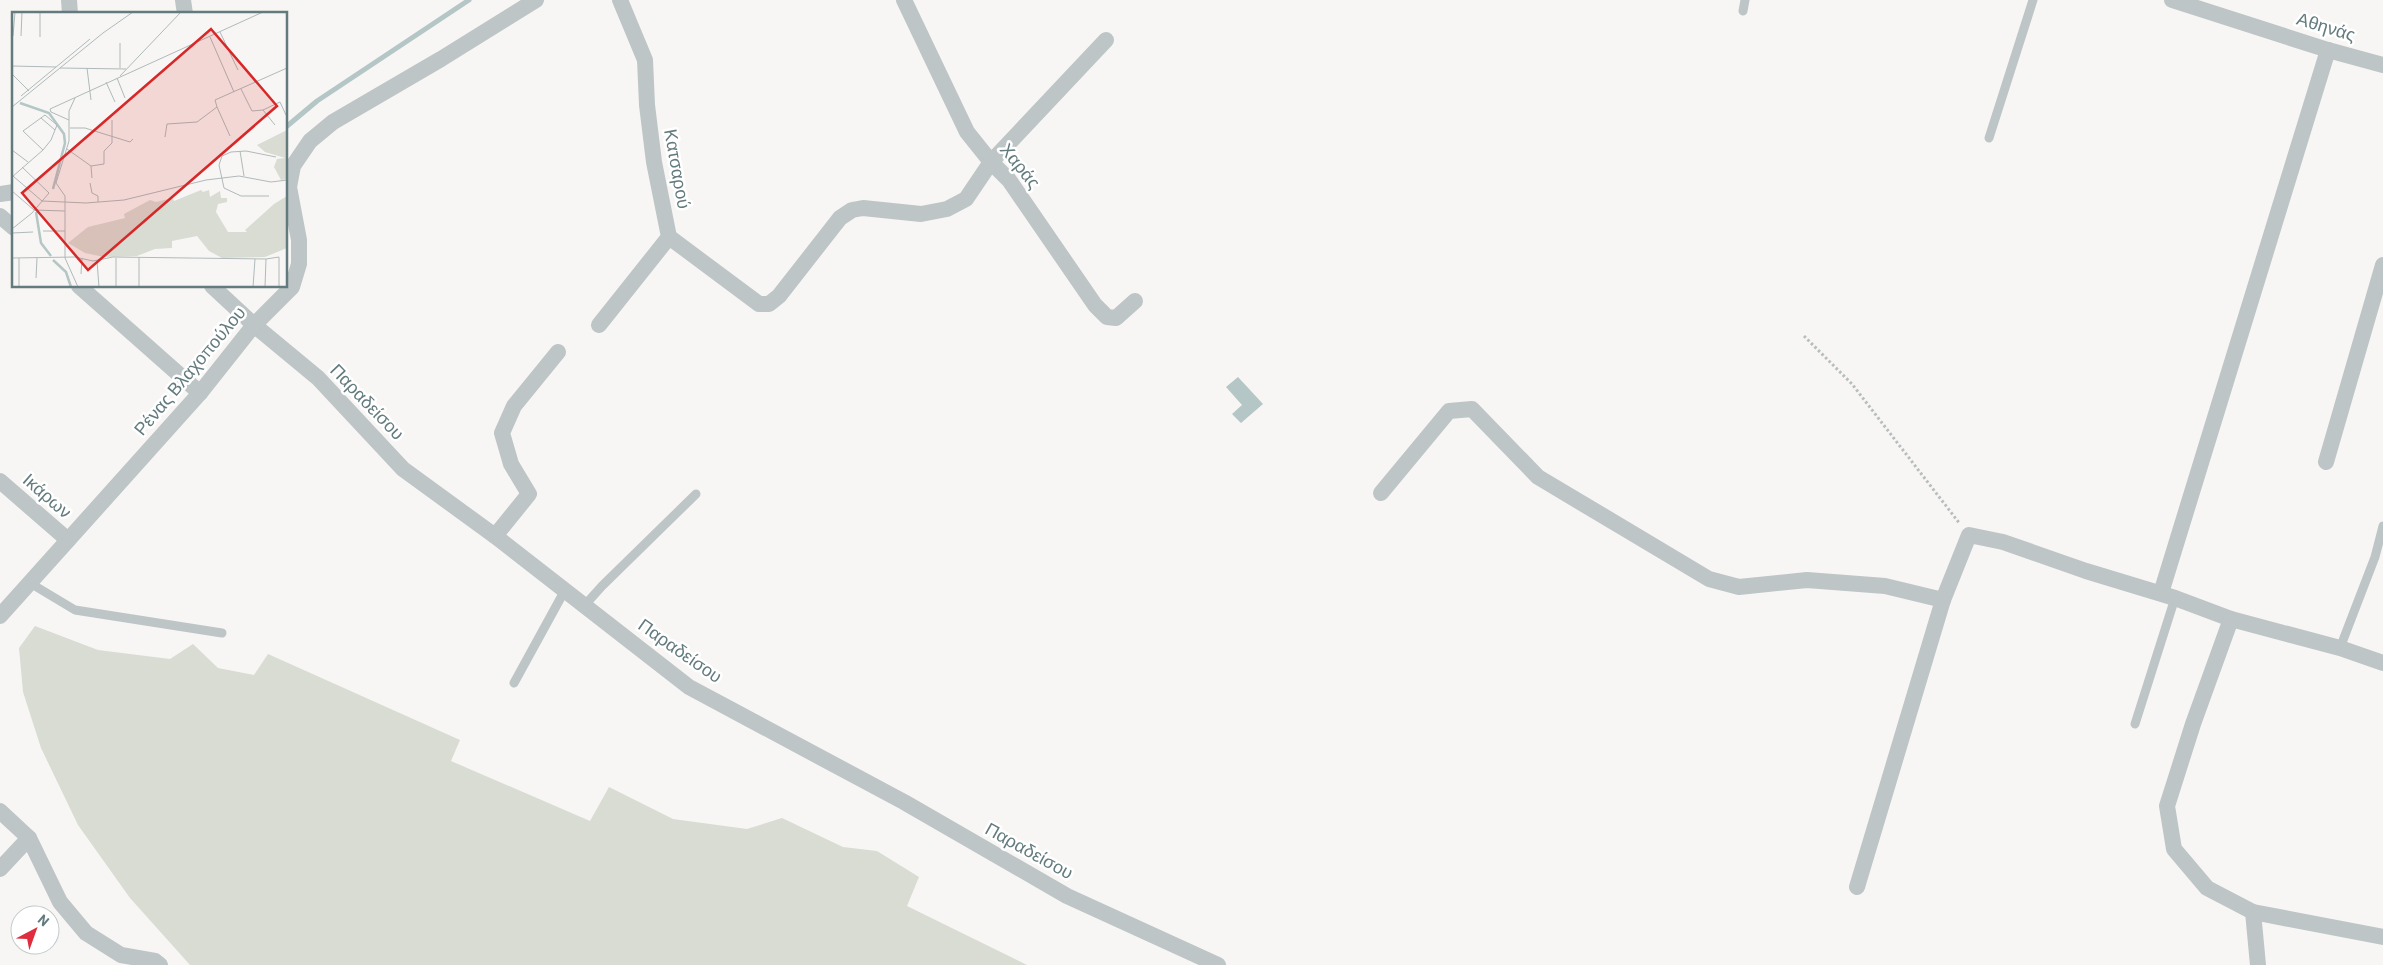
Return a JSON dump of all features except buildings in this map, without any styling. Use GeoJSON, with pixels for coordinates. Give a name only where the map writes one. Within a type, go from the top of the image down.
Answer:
{"type":"FeatureCollection","features":[{"type":"Feature","properties":{"kind":"street","name":"Ρένας Βλαχοπούλου"},"geometry":{"type":"LineString","coordinates":[[0,616],[200,393],[254,325],[292,287],[300,264],[300,240],[289,188],[293,166],[310,141],[333,122],[441,60],[536,0]]}},
{"type":"Feature","properties":{"kind":"street","name":"Κατσαρού"},"geometry":{"type":"LineString","coordinates":[[620,0],[645,60],[647,105],[654,162],[669,237]]}},
{"type":"Feature","properties":{"kind":"street","name":"Χαράς"},"geometry":{"type":"LineString","coordinates":[[904,0],[967,132],[991,162],[1009,180],[1095,305],[1107,316],[1116,318],[1134,301]]}},
{"type":"Feature","properties":{"kind":"street","name":"Αθηνάς"},"geometry":{"type":"LineString","coordinates":[[2172,0],[2328,50],[2383,65]]}},
{"type":"Feature","properties":{"kind":"street"},"geometry":{"type":"LineString","coordinates":[[599,325],[669,237],[759,304],[769,304],[779,296],[840,218],[852,210],[864,208],[921,214],[947,209],[966,199],[991,162],[1106,40]]}},
{"type":"Feature","properties":{"kind":"street"},"geometry":{"type":"LineString","coordinates":[[2168,596],[2328,50]]}},
{"type":"Feature","properties":{"kind":"street"},"geometry":{"type":"LineString","coordinates":[[0,216],[12,226]]}},
{"type":"Feature","properties":{"kind":"street"},"geometry":{"type":"LineString","coordinates":[[2326,462],[2383,265]]}},
{"type":"Feature","properties":{"kind":"street"},"geometry":{"type":"LineString","coordinates":[[81,288],[200,393]]}},
{"type":"Feature","properties":{"kind":"street","name":"Παραδείσου"},"geometry":{"type":"LineString","coordinates":[[214,288],[254,325],[318,378],[403,469],[495,536],[689,687],[896,798],[1067,896],[1218,965]]}},
{"type":"Feature","properties":{"kind":"street"},"geometry":{"type":"LineString","coordinates":[[495,536],[529,494],[511,464],[502,433],[514,406],[558,352]]}},
{"type":"Feature","properties":{"kind":"street"},"geometry":{"type":"LineString","coordinates":[[1381,493],[1450,410],[1472,410],[1538,478],[1709,579],[1739,587],[1806,580],[1885,586],[1943,600]]}},
{"type":"Feature","properties":{"kind":"street","name":"Ικάρων"},"geometry":{"type":"LineString","coordinates":[[0,482],[68,540]]}},
{"type":"Feature","properties":{"kind":"street"},"geometry":{"type":"LineString","coordinates":[[1857,887],[1943,600],[1969,536],[2003,542],[2086,571],[2168,596],[2231,619],[2340,648],[2383,663]]}},
{"type":"Feature","properties":{"kind":"street"},"geometry":{"type":"LineString","coordinates":[[2231,619],[2193,724],[2167,806],[2174,849],[2207,888],[2253,912],[2383,937]]}},
{"type":"Feature","properties":{"kind":"street"},"geometry":{"type":"LineString","coordinates":[[0,811],[29,838],[60,902],[86,933],[118,960],[155,962],[160,965]]}},
{"type":"Feature","properties":{"kind":"street"},"geometry":{"type":"LineString","coordinates":[[0,869],[29,838]]}},
{"type":"Feature","properties":{"kind":"street"},"geometry":{"type":"LineString","coordinates":[[2253,912],[2258,965]]}},
{"type":"Feature","properties":{"kind":"lane"},"geometry":{"type":"LineString","coordinates":[[1743,10],[1745,0]]}},
{"type":"Feature","properties":{"kind":"lane"},"geometry":{"type":"LineString","coordinates":[[1989,138],[2033,0]]}},
{"type":"Feature","properties":{"kind":"lane"},"geometry":{"type":"LineString","coordinates":[[584,606],[696,494]]}},
{"type":"Feature","properties":{"kind":"lane"},"geometry":{"type":"LineString","coordinates":[[2340,648],[2375,557],[2383,526]]}},
{"type":"Feature","properties":{"kind":"lane"},"geometry":{"type":"LineString","coordinates":[[30,583],[75,610],[222,633]]}},
{"type":"Feature","properties":{"kind":"lane"},"geometry":{"type":"LineString","coordinates":[[514,683],[564,590]]}},
{"type":"Feature","properties":{"kind":"lane"},"geometry":{"type":"LineString","coordinates":[[2136,724],[2168,596]]}},
{"type":"Feature","properties":{"kind":"path"},"geometry":{"type":"LineString","coordinates":[[1804,336],[1852,384],[1969,536]]}},
{"type":"Feature","properties":{"kind":"shaded area"},"geometry":{"type":"Polygon","coordinates":[[[1238,377],[1263,404],[1241,423],[1232,414],[1242,405],[1226,387],[1238,377]]]}},
{"type":"Feature","properties":{"kind":"shaded area"},"geometry":{"type":"Polygon","coordinates":[[[35,626],[98,650],[170,659],[193,644],[218,668],[254,675],[268,654],[460,740],[451,761],[590,821],[609,787],[673,819],[747,829],[782,818],[843,847],[877,851],[919,877],[907,906],[1027,965],[190,965],[130,898],[78,825],[41,748],[23,692],[19,648],[35,626]]]}},
{"type":"Feature","properties":{"kind":"waterway"},"geometry":{"type":"LineString","coordinates":[[288,125],[317,101],[469,0]]}}]}
